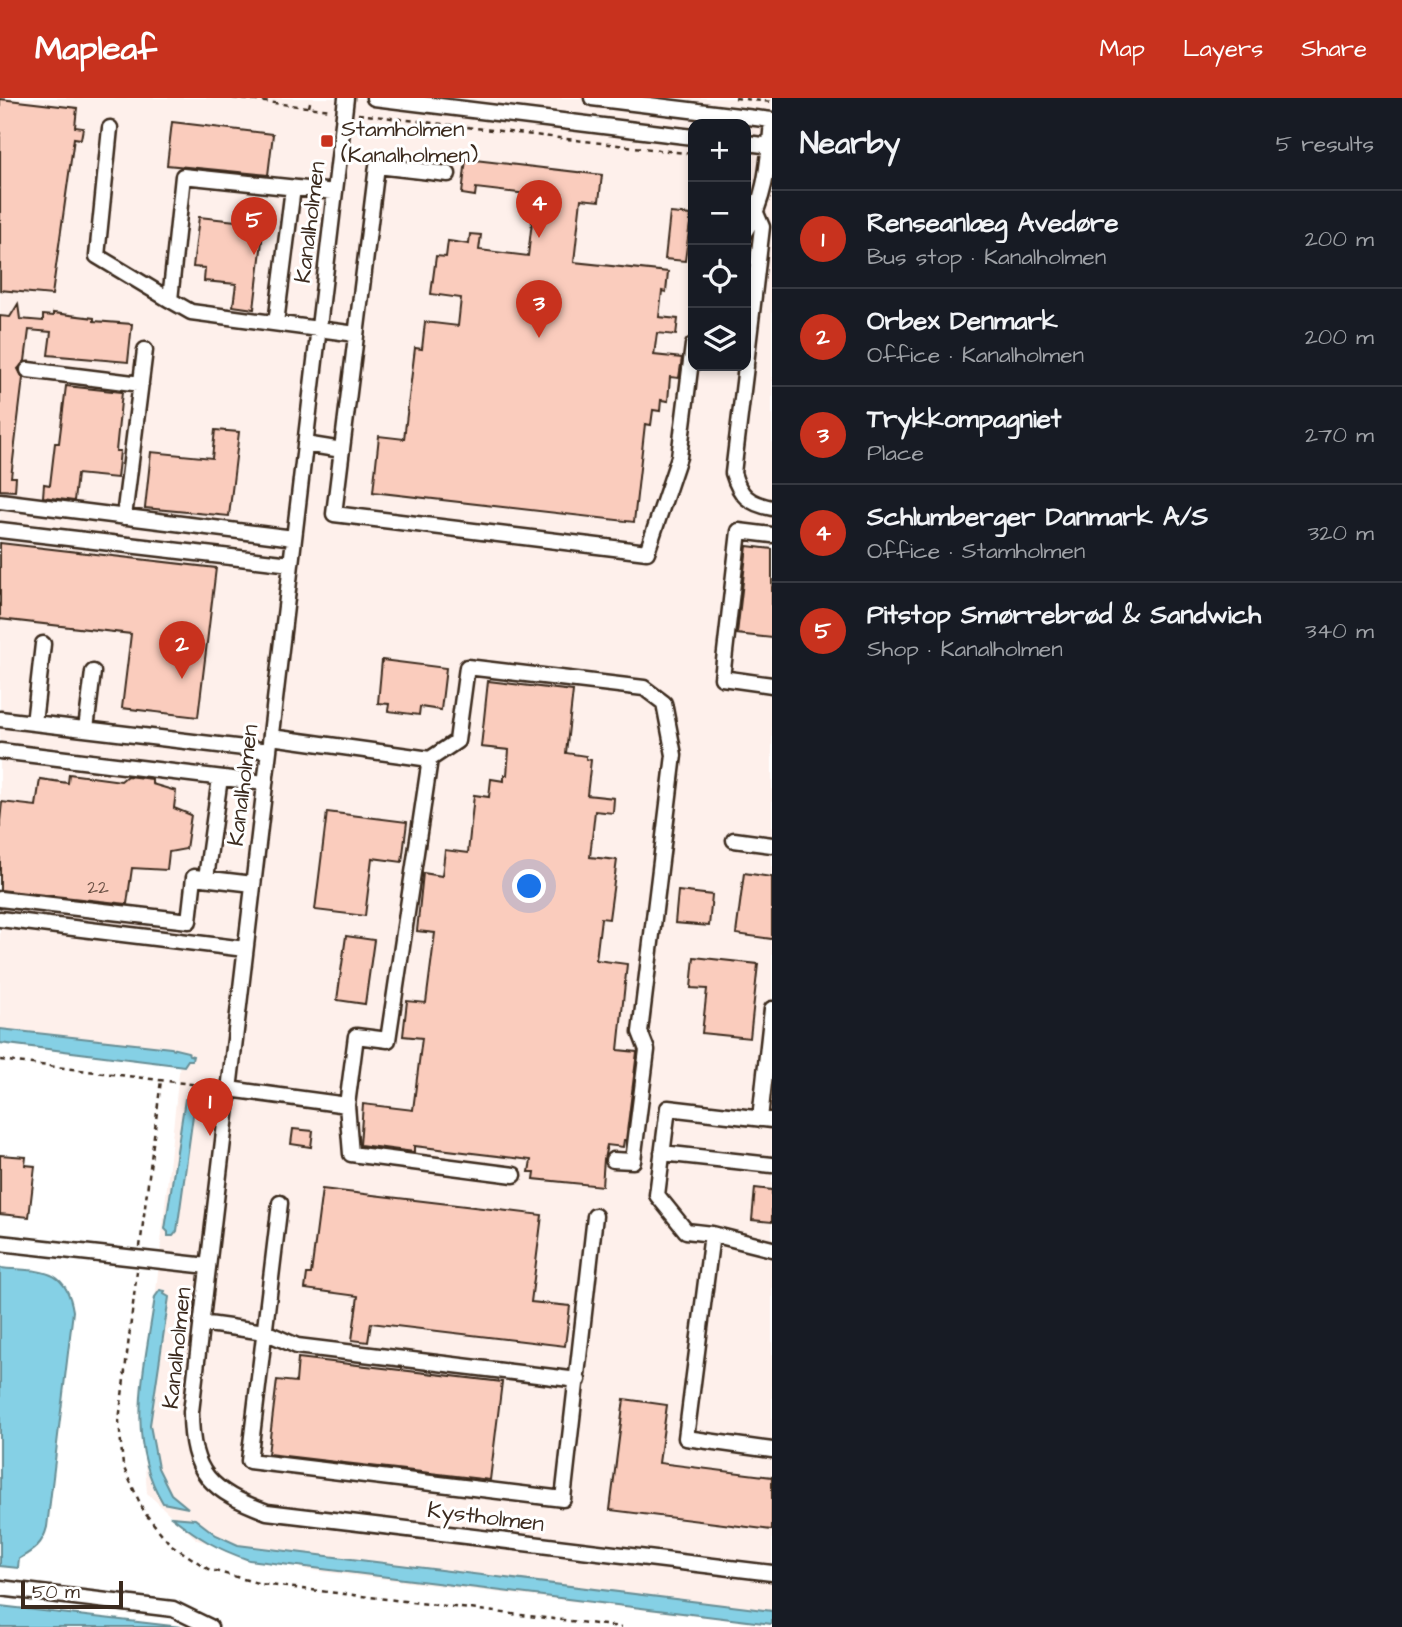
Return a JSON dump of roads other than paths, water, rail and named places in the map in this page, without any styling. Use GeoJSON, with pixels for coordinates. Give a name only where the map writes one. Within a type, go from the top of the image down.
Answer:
{"type":"FeatureCollection","features":[{"type":"Feature","properties":{"kind":"street"},"geometry":{"type":"LineString","coordinates":[[374,98],[688,136]]}},
{"type":"Feature","properties":{"kind":"street"},"geometry":{"type":"LineString","coordinates":[[592,98],[772,121],[768,193],[751,222]]}},
{"type":"Feature","properties":{"kind":"street","name":"Kanalholmen"},"geometry":{"type":"LineString","coordinates":[[205,1475],[191,1438],[191,1412],[346,105]]}},
{"type":"Feature","properties":{"kind":"street"},"geometry":{"type":"LineString","coordinates":[[110,128],[97,256],[191,312],[356,334]]}},
{"type":"Feature","properties":{"kind":"street"},"geometry":{"type":"LineString","coordinates":[[751,144],[771,146]]}},
{"type":"Feature","properties":{"kind":"street"},"geometry":{"type":"LineString","coordinates":[[448,174],[377,166],[334,514],[647,552],[679,457],[690,371]]}},
{"type":"Feature","properties":{"kind":"street"},"geometry":{"type":"LineString","coordinates":[[170,300],[183,176],[335,192]]}},
{"type":"Feature","properties":{"kind":"street"},"geometry":{"type":"LineString","coordinates":[[276,323],[293,188]]}},
{"type":"Feature","properties":{"kind":"street"},"geometry":{"type":"LineString","coordinates":[[751,322],[762,227],[756,213]]}},
{"type":"Feature","properties":{"kind":"street"},"geometry":{"type":"LineString","coordinates":[[124,517],[145,350]]}},
{"type":"Feature","properties":{"kind":"street"},"geometry":{"type":"LineString","coordinates":[[28,370],[141,383]]}},
{"type":"Feature","properties":{"kind":"street"},"geometry":{"type":"LineString","coordinates":[[745,371],[733,473],[738,489],[754,504],[772,508]]}},
{"type":"Feature","properties":{"kind":"street"},"geometry":{"type":"LineString","coordinates":[[305,444],[342,450]]}},
{"type":"Feature","properties":{"kind":"street"},"geometry":{"type":"LineString","coordinates":[[0,501],[294,538]]}},
{"type":"Feature","properties":{"kind":"street"},"geometry":{"type":"LineString","coordinates":[[0,530],[291,564]]}},
{"type":"Feature","properties":{"kind":"street"},"geometry":{"type":"LineString","coordinates":[[772,535],[739,531],[722,678],[772,684]]}},
{"type":"Feature","properties":{"kind":"street"},"geometry":{"type":"LineString","coordinates":[[34,723],[43,645]]}},
{"type":"Feature","properties":{"kind":"street"},"geometry":{"type":"LineString","coordinates":[[0,719],[430,759],[457,741],[467,667],[644,688],[664,703],[674,755],[640,1032],[647,1050],[633,1161],[612,1160]]}},
{"type":"Feature","properties":{"kind":"street"},"geometry":{"type":"LineString","coordinates":[[86,729],[93,672]]}},
{"type":"Feature","properties":{"kind":"street"},"geometry":{"type":"LineString","coordinates":[[0,751],[265,783]]}},
{"type":"Feature","properties":{"kind":"street"},"geometry":{"type":"LineString","coordinates":[[430,759],[388,1040],[356,1036],[347,1105],[351,1154],[514,1175]]}},
{"type":"Feature","properties":{"kind":"street"},"geometry":{"type":"LineString","coordinates":[[206,878],[220,778]]}},
{"type":"Feature","properties":{"kind":"street"},"geometry":{"type":"LineString","coordinates":[[734,840],[772,845]]}},
{"type":"Feature","properties":{"kind":"street"},"geometry":{"type":"LineString","coordinates":[[0,899],[189,921],[194,877],[253,884]]}},
{"type":"Feature","properties":{"kind":"street"},"geometry":{"type":"LineString","coordinates":[[0,919],[246,949]]}},
{"type":"Feature","properties":{"kind":"street"},"geometry":{"type":"LineString","coordinates":[[772,1009],[766,1119],[668,1108],[657,1195],[686,1231],[712,1234],[772,1249]]}},
{"type":"Feature","properties":{"kind":"street"},"geometry":{"type":"LineString","coordinates":[[229,1089],[347,1105]]}},
{"type":"Feature","properties":{"kind":"street"},"geometry":{"type":"LineString","coordinates":[[663,1153],[772,1165]]}},
{"type":"Feature","properties":{"kind":"street"},"geometry":{"type":"LineString","coordinates":[[279,1203],[249,1461],[563,1499],[595,1216]]}},
{"type":"Feature","properties":{"kind":"street"},"geometry":{"type":"LineString","coordinates":[[712,1234],[686,1438],[772,1450]]}},
{"type":"Feature","properties":{"kind":"street"},"geometry":{"type":"LineString","coordinates":[[0,1243],[208,1266]]}},
{"type":"Feature","properties":{"kind":"street"},"geometry":{"type":"LineString","coordinates":[[201,1323],[265,1332],[297,1346],[578,1380]]}},
{"type":"Feature","properties":{"kind":"street","name":"Kystholmen"},"geometry":{"type":"LineString","coordinates":[[205,1475],[223,1494],[267,1512],[772,1573]]}},
{"type":"Feature","properties":{"kind":"street"},"geometry":{"type":"LineString","coordinates":[[0,1588],[173,1609],[210,1627]]}},
{"type":"Feature","properties":{"kind":"water"},"geometry":{"type":"Polygon","coordinates":[[[0,1029],[171,1048],[193,1056],[184,1066],[0,1043],[0,1029]]]}},
{"type":"Feature","properties":{"kind":"water"},"geometry":{"type":"Polygon","coordinates":[[[188,1094],[192,1095],[195,1101],[177,1231],[173,1236],[168,1236],[165,1229],[185,1099],[188,1094]]]}},
{"type":"Feature","properties":{"kind":"water"},"geometry":{"type":"Polygon","coordinates":[[[0,1268],[38,1271],[57,1278],[64,1285],[73,1311],[47,1527],[37,1546],[19,1559],[18,1568],[0,1566],[0,1268]]]}},
{"type":"Feature","properties":{"kind":"water"},"geometry":{"type":"Polygon","coordinates":[[[160,1290],[165,1291],[164,1294],[169,1297],[150,1425],[158,1468],[171,1494],[188,1508],[163,1503],[151,1479],[144,1454],[141,1428],[143,1376],[155,1297],[160,1290]]]}},
{"type":"Feature","properties":{"kind":"water"},"geometry":{"type":"Polygon","coordinates":[[[172,1517],[195,1519],[216,1535],[238,1545],[772,1611],[772,1624],[249,1560],[208,1542],[172,1517]]]}},
{"type":"Feature","properties":{"kind":"water"},"geometry":{"type":"Polygon","coordinates":[[[0,1606],[181,1627],[0,1627],[0,1606]]]}},
{"type":"Feature","properties":{"kind":"place","name":"Stamholmen (Kanalholmen)"},"geometry":{"type":"Point","coordinates":[327,141]}},
{"type":"Feature","properties":{"kind":"place","name":"Schlumberger Danmark A/S"},"geometry":{"type":"Point","coordinates":[539,238]}},
{"type":"Feature","properties":{"kind":"place","name":"Pitstop Smørrebrød & Sandwich"},"geometry":{"type":"Point","coordinates":[254,255]}},
{"type":"Feature","properties":{"kind":"place","name":"Trykkompagniet"},"geometry":{"type":"Point","coordinates":[539,338]}},
{"type":"Feature","properties":{"kind":"place","name":"Orbex Denmark"},"geometry":{"type":"Point","coordinates":[182,679]}},
{"type":"Feature","properties":{"kind":"place","name":"Renseanlæg Avedøre"},"geometry":{"type":"Point","coordinates":[210,1136]}}]}
